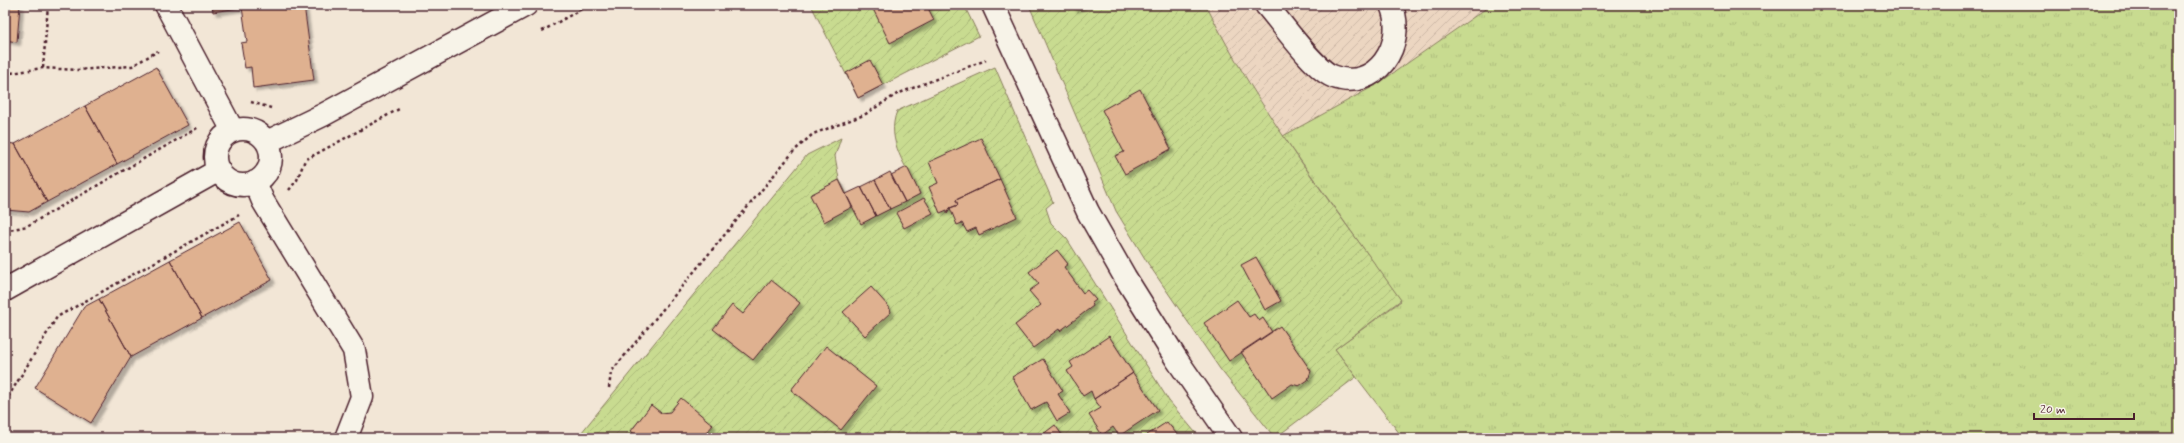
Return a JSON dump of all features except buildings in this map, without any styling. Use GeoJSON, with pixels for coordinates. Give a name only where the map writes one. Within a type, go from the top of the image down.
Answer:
{"type":"FeatureCollection","features":[{"type":"Feature","properties":{"kind":"street"},"geometry":{"type":"LineString","coordinates":[[166,5],[233,131]]}},
{"type":"Feature","properties":{"kind":"street"},"geometry":{"type":"LineString","coordinates":[[267,142],[323,115],[526,5]]}},
{"type":"Feature","properties":{"kind":"street"},"geometry":{"type":"LineString","coordinates":[[993,5],[1088,212],[1125,277],[1177,360],[1231,438]]}},
{"type":"Feature","properties":{"kind":"street"},"geometry":{"type":"LineString","coordinates":[[1266,5],[1314,61],[1331,75],[1346,80],[1363,77],[1378,68],[1389,57],[1395,44],[1397,24],[1391,5]]}},
{"type":"Feature","properties":{"kind":"street"},"geometry":{"type":"LineString","coordinates":[[259,192],[263,177],[268,170],[271,151],[267,142],[256,132],[241,129],[225,135],[216,152],[219,170],[230,182],[247,184],[259,192],[354,350],[362,397],[346,438]]}},
{"type":"Feature","properties":{"kind":"street"},"geometry":{"type":"LineString","coordinates":[[5,290],[219,170]]}},
{"type":"Feature","properties":{"kind":"path"},"geometry":{"type":"LineString","coordinates":[[43,68],[48,5]]}},
{"type":"Feature","properties":{"kind":"path"},"geometry":{"type":"LineString","coordinates":[[609,388],[611,372],[794,151],[813,134],[864,115],[897,94],[1014,49]]}},
{"type":"Feature","properties":{"kind":"path"},"geometry":{"type":"LineString","coordinates":[[5,74],[43,68],[77,70],[132,66],[159,50]]}},
{"type":"Feature","properties":{"kind":"path"},"geometry":{"type":"LineString","coordinates":[[5,231],[27,226],[206,123]]}},
{"type":"Feature","properties":{"kind":"path"},"geometry":{"type":"LineString","coordinates":[[5,402],[57,317],[259,192],[288,192],[297,180],[305,160]]}},
{"type":"Feature","properties":{"kind":"shaded area"},"geometry":{"type":"Polygon","coordinates":[[[1206,5],[1491,5],[1376,85],[1283,136],[1226,46],[1206,5]]]}},
{"type":"Feature","properties":{"kind":"green space"},"geometry":{"type":"Polygon","coordinates":[[[811,5],[964,5],[979,36],[858,98],[811,5]]]}},
{"type":"Feature","properties":{"kind":"green space"},"geometry":{"type":"Polygon","coordinates":[[[1029,5],[1206,5],[1249,82],[1273,120],[1323,193],[1401,300],[1335,349],[1356,377],[1275,438],[1220,369],[1147,262],[1116,211],[1029,5]]]}},
{"type":"Feature","properties":{"kind":"green space"},"geometry":{"type":"Polygon","coordinates":[[[1491,5],[2179,5],[2179,438],[1403,438],[1335,349],[1401,301],[1283,136],[1376,85],[1491,5]]]}},
{"type":"Feature","properties":{"kind":"green space"},"geometry":{"type":"Polygon","coordinates":[[[995,67],[1053,202],[1046,208],[1051,223],[1067,239],[1169,401],[1200,438],[577,438],[807,155],[841,138],[835,156],[839,179],[861,223],[920,194],[899,154],[894,133],[894,122],[897,111],[995,67]]]}}]}
